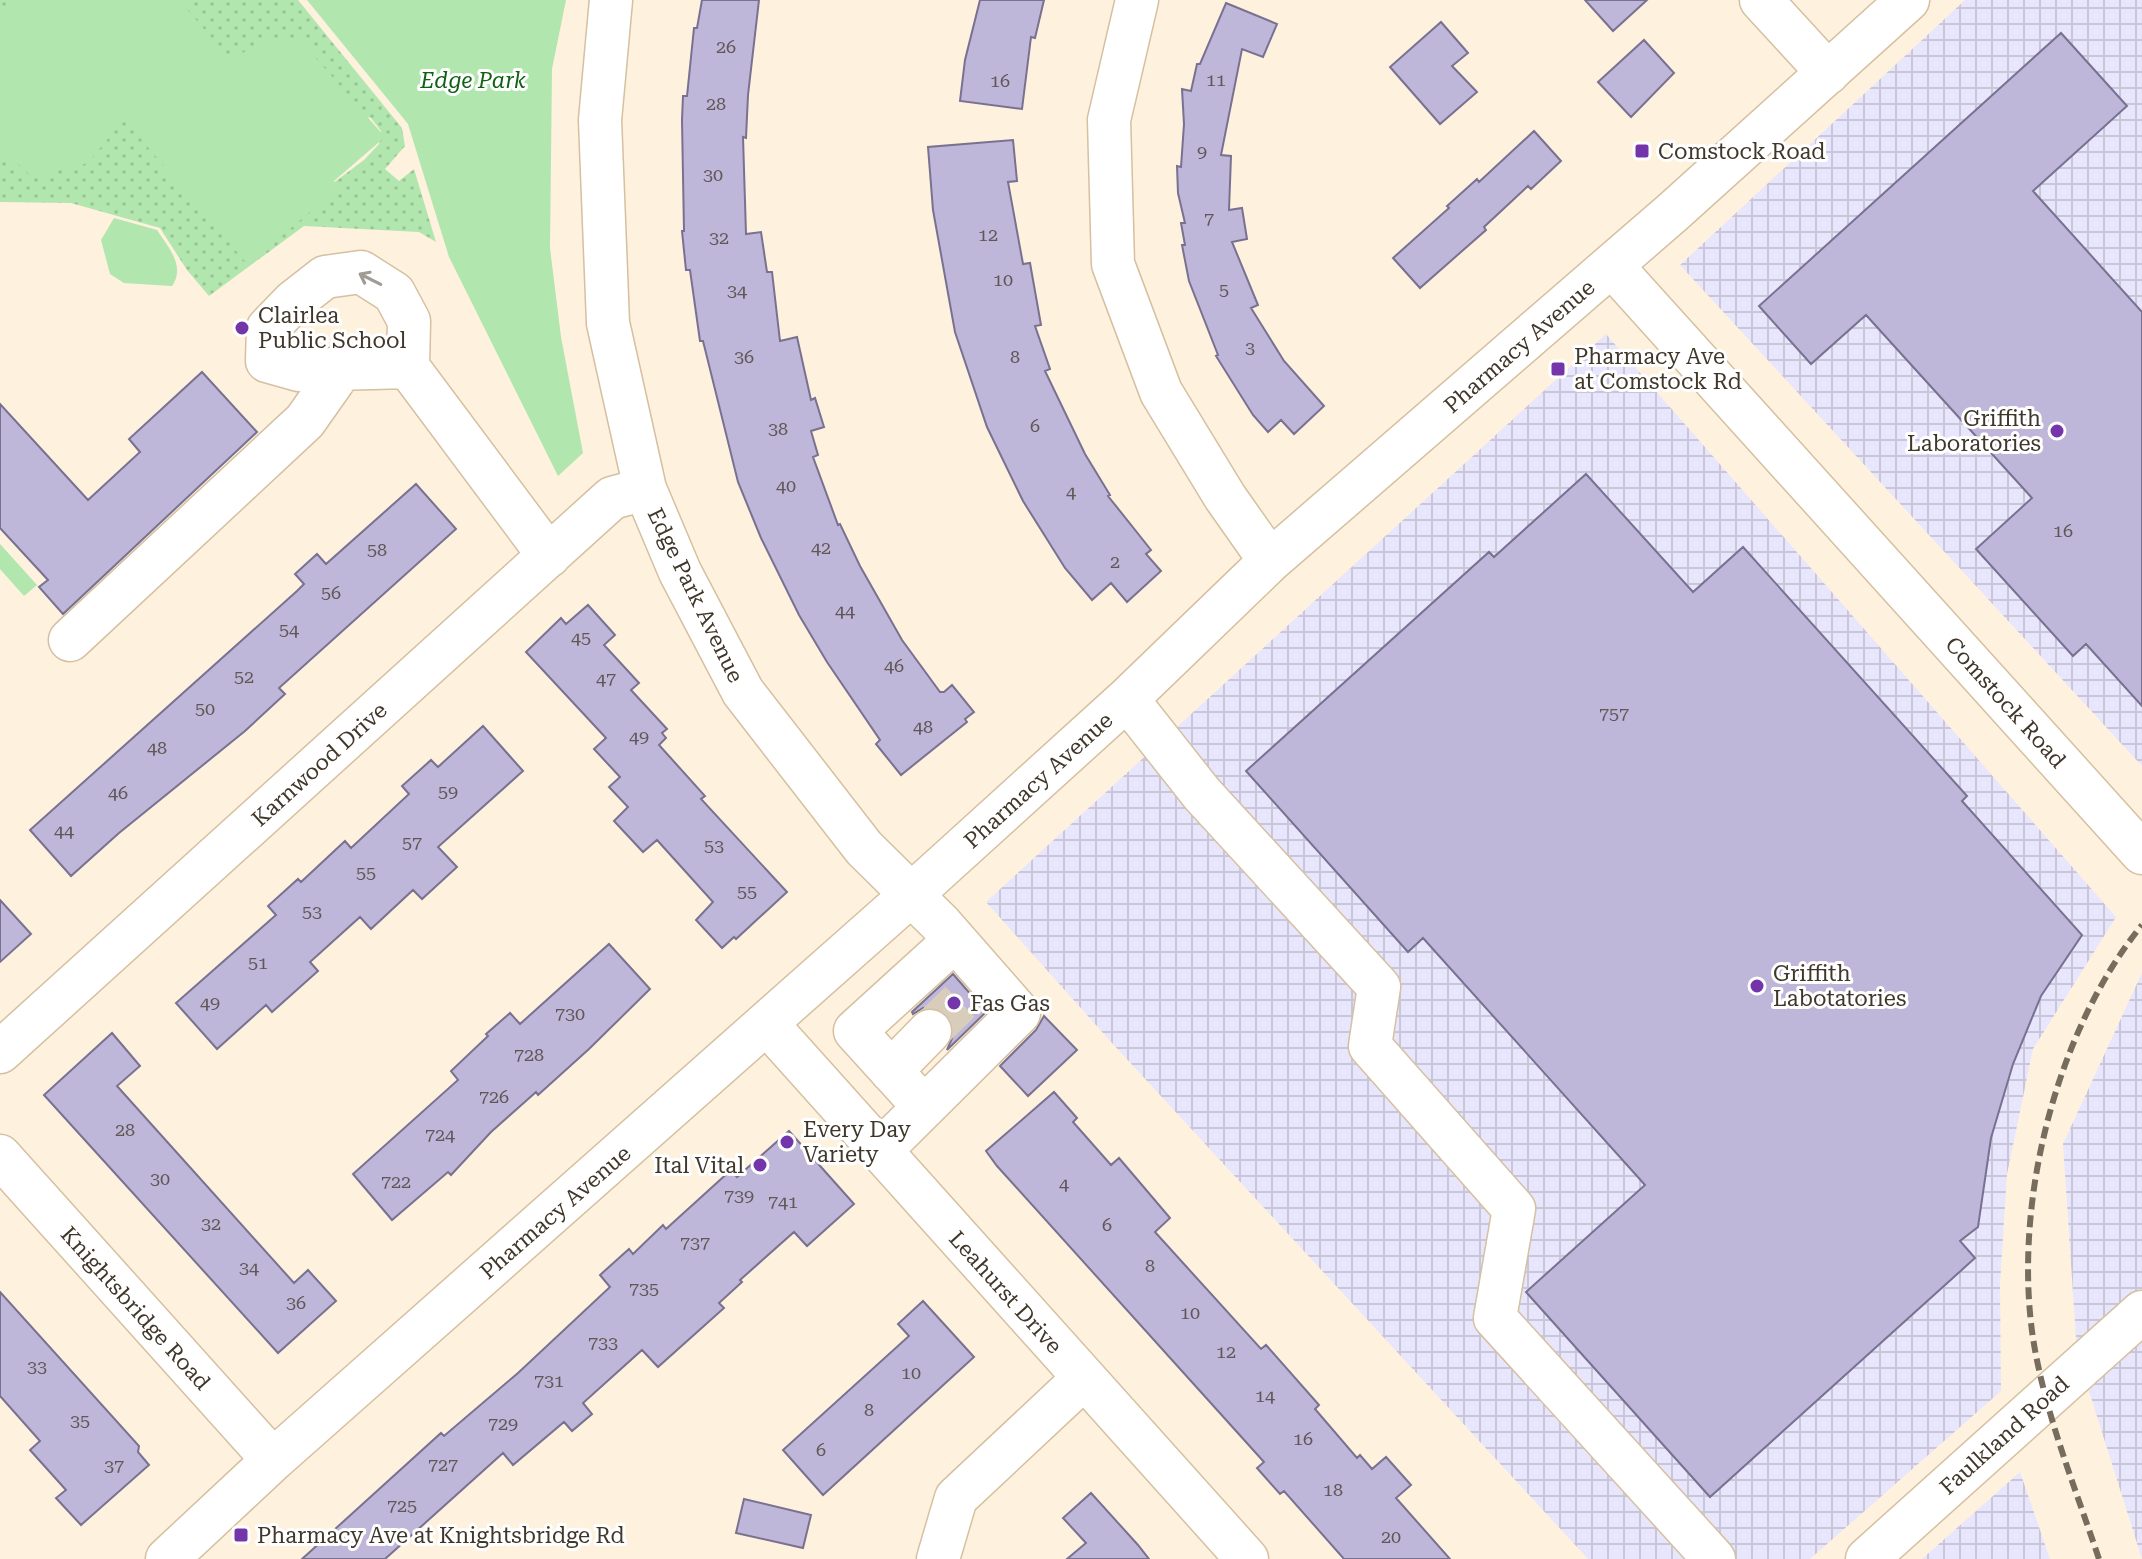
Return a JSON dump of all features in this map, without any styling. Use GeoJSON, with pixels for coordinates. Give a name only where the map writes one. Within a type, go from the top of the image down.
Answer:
{"type":"FeatureCollection","features":[{"type":"Feature","properties":{"kind":"street","name":"Edge Park Avenue"},"geometry":{"type":"LineString","coordinates":[[611,0],[600,120],[608,323],[645,489],[680,572],[743,692],[864,848],[955,940],[978,983],[1019,1013],[924,1107]]}},
{"type":"Feature","properties":{"kind":"street"},"geometry":{"type":"LineString","coordinates":[[1137,0],[1109,120],[1113,264],[1161,392],[1225,497],[1270,561]]}},
{"type":"Feature","properties":{"kind":"street"},"geometry":{"type":"LineString","coordinates":[[1761,0],[1828,73]]}},
{"type":"Feature","properties":{"kind":"street","name":"Pharmacy Avenue"},"geometry":{"type":"LineString","coordinates":[[167,1559],[273,1460],[912,894],[1127,699],[1270,561],[1612,266],[1908,0]]}},
{"type":"Feature","properties":{"kind":"street","name":"Comstock Road"},"geometry":{"type":"LineString","coordinates":[[1612,266],[2142,853]]}},
{"type":"Feature","properties":{"kind":"street"},"geometry":{"type":"LineString","coordinates":[[408,367],[299,370],[267,361],[268,328],[293,302],[325,277],[361,272],[394,293],[409,321],[408,367],[549,556]]}},
{"type":"Feature","properties":{"kind":"street"},"geometry":{"type":"LineString","coordinates":[[70,640],[305,421],[343,367]]}},
{"type":"Feature","properties":{"kind":"street","name":"Karnwood Drive"},"geometry":{"type":"LineString","coordinates":[[0,1052],[612,498],[645,489]]}},
{"type":"Feature","properties":{"kind":"street"},"geometry":{"type":"LineString","coordinates":[[1127,699],[1202,794],[1379,987],[1370,1046],[1514,1209],[1495,1318],[1714,1559]]}},
{"type":"Feature","properties":{"kind":"street"},"geometry":{"type":"LineString","coordinates":[[881,1150],[924,1107],[855,1031],[955,940]]}},
{"type":"Feature","properties":{"kind":"street"},"geometry":{"type":"LineString","coordinates":[[833,964],[876,1011]]}},
{"type":"Feature","properties":{"kind":"street","name":"Leahurst Drive"},"geometry":{"type":"LineString","coordinates":[[767,1024],[1247,1559]]}},
{"type":"Feature","properties":{"kind":"street"},"geometry":{"type":"LineString","coordinates":[[835,1099],[930,1031]]}},
{"type":"Feature","properties":{"kind":"street","name":"Knightsbridge Road"},"geometry":{"type":"LineString","coordinates":[[0,1156],[273,1460]]}},
{"type":"Feature","properties":{"kind":"street","name":"Faulkland Road"},"geometry":{"type":"LineString","coordinates":[[1867,1559],[2142,1312]]}},
{"type":"Feature","properties":{"kind":"street"},"geometry":{"type":"LineString","coordinates":[[938,1559],[956,1498],[1083,1379]]}},
{"type":"Feature","properties":{"kind":"shaded area"},"geometry":{"type":"Polygon","coordinates":[[[1965,0],[2142,0],[2142,766],[1680,265],[1965,0]]]}},
{"type":"Feature","properties":{"kind":"shaded area"},"geometry":{"type":"Polygon","coordinates":[[[1606,334],[2116,917],[2033,1049],[2007,1174],[2000,1284],[2001,1391],[1810,1559],[1588,1559],[986,902],[1606,334]]]}},
{"type":"Feature","properties":{"kind":"shaded area"},"geometry":{"type":"Polygon","coordinates":[[[2142,973],[2142,1559],[2077,1353],[2063,1144],[2142,973]]]}},
{"type":"Feature","properties":{"kind":"shaded area"},"geometry":{"type":"Polygon","coordinates":[[[2020,1472],[2050,1559],[1922,1559],[2020,1472]]]}},
{"type":"Feature","properties":{"kind":"green space"},"geometry":{"type":"Polygon","coordinates":[[[0,0],[298,0],[402,128],[405,146],[385,169],[399,181],[414,169],[436,242],[419,232],[304,226],[209,296],[187,270],[160,228],[71,203],[0,202],[0,0]],[[320,106],[332,184],[364,160],[379,144],[381,131],[371,118],[320,106]]]}},
{"type":"Feature","properties":{"kind":"green space"},"geometry":{"type":"Polygon","coordinates":[[[15,0],[179,0],[231,60],[261,42],[300,40],[385,137],[334,181],[339,187],[248,265],[124,119],[88,163],[32,177],[0,147],[0,13],[15,0]]]}},
{"type":"Feature","properties":{"kind":"green space","name":"Edge Park"},"geometry":{"type":"Polygon","coordinates":[[[307,0],[566,0],[552,69],[550,248],[561,337],[583,453],[558,476],[449,257],[408,124],[307,0]]]}},
{"type":"Feature","properties":{"kind":"green space"},"geometry":{"type":"Polygon","coordinates":[[[114,218],[157,230],[176,264],[176,279],[172,286],[124,283],[110,274],[101,240],[114,218]]]}},
{"type":"Feature","properties":{"kind":"green space"},"geometry":{"type":"Polygon","coordinates":[[[0,544],[37,585],[24,596],[0,569],[0,544]]]}},
{"type":"Feature","properties":{"kind":"building"},"geometry":{"type":"Polygon","coordinates":[[[702,0],[759,0],[746,138],[743,137],[746,234],[761,232],[767,272],[772,272],[780,341],[797,337],[811,400],[815,398],[824,427],[811,431],[818,455],[813,457],[838,525],[902,640],[940,692],[952,685],[974,712],[965,719],[967,722],[901,775],[876,744],[880,740],[799,615],[761,538],[738,482],[703,341],[700,341],[682,231],[682,120],[694,28],[697,28],[702,0]]]}},
{"type":"Feature","properties":{"kind":"building"},"geometry":{"type":"Polygon","coordinates":[[[980,0],[1044,0],[1035,38],[1031,37],[1022,109],[960,101],[965,60],[980,0]]]}},
{"type":"Feature","properties":{"kind":"building"},"geometry":{"type":"Polygon","coordinates":[[[1585,0],[1647,0],[1613,31],[1585,0]]]}},
{"type":"Feature","properties":{"kind":"building"},"geometry":{"type":"Polygon","coordinates":[[[1226,3],[1277,24],[1263,57],[1242,49],[1221,155],[1231,156],[1229,210],[1242,208],[1247,239],[1232,242],[1258,305],[1251,308],[1284,361],[1324,406],[1294,434],[1281,420],[1268,432],[1253,415],[1216,356],[1189,281],[1182,245],[1185,245],[1181,223],[1185,223],[1178,193],[1177,166],[1181,167],[1184,124],[1182,89],[1191,91],[1197,64],[1200,64],[1226,3]]]}},
{"type":"Feature","properties":{"kind":"building"},"geometry":{"type":"Polygon","coordinates":[[[1441,22],[1468,53],[1452,66],[1477,92],[1440,124],[1390,67],[1441,22]]]}},
{"type":"Feature","properties":{"kind":"building","name":"Griffith Laboratories"},"geometry":{"type":"Polygon","coordinates":[[[2061,33],[2127,106],[2033,191],[2142,312],[2142,706],[2086,644],[2073,656],[1976,549],[2032,498],[1866,315],[1811,364],[1759,306],[2061,33]]]}},
{"type":"Feature","properties":{"kind":"building"},"geometry":{"type":"Polygon","coordinates":[[[1644,40],[1674,73],[1631,117],[1598,82],[1644,40]]]}},
{"type":"Feature","properties":{"kind":"building"},"geometry":{"type":"Polygon","coordinates":[[[1534,131],[1561,161],[1531,189],[1528,186],[1484,227],[1486,230],[1420,288],[1393,258],[1449,208],[1447,206],[1477,179],[1479,182],[1534,131]]]}},
{"type":"Feature","properties":{"kind":"building"},"geometry":{"type":"Polygon","coordinates":[[[1013,140],[1017,181],[1008,182],[1023,264],[1030,263],[1041,325],[1035,326],[1050,369],[1045,371],[1108,496],[1151,550],[1146,554],[1161,571],[1127,602],[1111,583],[1092,600],[1065,568],[1023,501],[987,427],[955,332],[933,210],[928,147],[1013,140]]]}},
{"type":"Feature","properties":{"kind":"building"},"geometry":{"type":"Polygon","coordinates":[[[202,372],[257,432],[63,614],[39,587],[48,580],[0,528],[0,404],[88,500],[140,452],[129,439],[202,372]]]}},
{"type":"Feature","properties":{"kind":"building","name":"Griffith Labotatories"},"geometry":{"type":"Polygon","coordinates":[[[1586,474],[1693,592],[1743,547],[1967,796],[1962,801],[2082,935],[2041,996],[2013,1064],[1991,1138],[1978,1227],[1960,1241],[1975,1258],[1710,1497],[1526,1292],[1645,1185],[1423,938],[1408,952],[1246,771],[1489,552],[1494,557],[1586,474]]]}},
{"type":"Feature","properties":{"kind":"building"},"geometry":{"type":"Polygon","coordinates":[[[416,484],[456,529],[279,688],[285,694],[245,731],[71,876],[30,830],[297,591],[304,584],[295,574],[317,554],[326,564],[416,484]]]}},
{"type":"Feature","properties":{"kind":"building"},"geometry":{"type":"Polygon","coordinates":[[[588,605],[615,635],[604,645],[639,683],[631,690],[667,729],[662,733],[666,738],[659,745],[705,796],[701,799],[787,892],[722,948],[696,920],[713,902],[657,840],[643,852],[614,821],[628,807],[609,787],[620,777],[594,749],[606,738],[526,652],[561,618],[566,624],[588,605]]]}},
{"type":"Feature","properties":{"kind":"building"},"geometry":{"type":"Polygon","coordinates":[[[483,726],[523,771],[438,847],[457,867],[422,899],[413,890],[371,929],[360,917],[310,962],[318,971],[272,1012],[266,1005],[217,1049],[176,1003],[276,915],[268,906],[298,879],[301,882],[345,841],[351,848],[409,794],[402,786],[431,760],[438,767],[483,726]]]}},
{"type":"Feature","properties":{"kind":"building"},"geometry":{"type":"Polygon","coordinates":[[[0,900],[31,934],[0,962],[0,900]]]}},
{"type":"Feature","properties":{"kind":"building"},"geometry":{"type":"Polygon","coordinates":[[[609,944],[650,989],[538,1095],[536,1092],[491,1132],[451,1175],[448,1172],[392,1220],[353,1174],[458,1080],[451,1071],[488,1036],[486,1034],[510,1013],[520,1024],[609,944]]]}},
{"type":"Feature","properties":{"kind":"building"},"geometry":{"type":"Polygon","coordinates":[[[953,974],[986,1012],[947,1050],[953,1036],[953,1024],[947,1014],[935,1008],[912,1012],[953,974]]]}},
{"type":"Feature","properties":{"kind":"building"},"geometry":{"type":"Polygon","coordinates":[[[1044,1016],[1077,1050],[1028,1096],[1000,1066],[1036,1030],[1044,1016]]]}},
{"type":"Feature","properties":{"kind":"building"},"geometry":{"type":"Polygon","coordinates":[[[112,1033],[140,1066],[117,1086],[294,1283],[308,1270],[336,1301],[278,1353],[44,1095],[112,1033]]]}},
{"type":"Feature","properties":{"kind":"building"},"geometry":{"type":"Polygon","coordinates":[[[1054,1092],[1077,1118],[1073,1122],[1111,1165],[1119,1158],[1170,1218],[1155,1232],[1261,1349],[1266,1345],[1319,1405],[1315,1409],[1357,1458],[1360,1455],[1372,1469],[1386,1457],[1411,1485],[1396,1498],[1450,1559],[1344,1559],[1284,1491],[1280,1494],[1257,1468],[1264,1462],[997,1166],[986,1151],[1054,1092]]]}},
{"type":"Feature","properties":{"kind":"building"},"geometry":{"type":"Polygon","coordinates":[[[789,1131],[854,1204],[807,1246],[794,1232],[740,1280],[742,1282],[719,1303],[724,1308],[658,1367],[642,1350],[583,1403],[592,1414],[572,1431],[564,1422],[513,1465],[503,1453],[385,1559],[302,1559],[441,1433],[444,1436],[518,1373],[610,1287],[600,1275],[629,1249],[633,1254],[663,1225],[666,1229],[731,1170],[737,1177],[789,1131]]]}},
{"type":"Feature","properties":{"kind":"building"},"geometry":{"type":"Polygon","coordinates":[[[0,1292],[139,1446],[138,1452],[149,1465],[81,1525],[56,1498],[66,1490],[30,1450],[40,1441],[0,1396],[0,1292]]]}},
{"type":"Feature","properties":{"kind":"building"},"geometry":{"type":"Polygon","coordinates":[[[923,1301],[974,1357],[823,1495],[783,1450],[909,1336],[898,1324],[923,1301]]]}},
{"type":"Feature","properties":{"kind":"building"},"geometry":{"type":"Polygon","coordinates":[[[1091,1493],[1149,1559],[1067,1559],[1086,1543],[1063,1518],[1091,1493]]]}},
{"type":"Feature","properties":{"kind":"building"},"geometry":{"type":"Polygon","coordinates":[[[744,1499],[811,1515],[803,1548],[736,1533],[744,1499]]]}},
{"type":"Feature","properties":{"kind":"tunnel"},"geometry":{"type":"LineString","coordinates":[[930,1031],[971,991]]}},
{"type":"Feature","properties":{"kind":"railway"},"geometry":{"type":"LineString","coordinates":[[2099,1559],[2047,1403],[2035,1350],[2029,1297],[2029,1241],[2035,1184],[2046,1127],[2063,1071],[2085,1018],[2111,969],[2142,925]]}},
{"type":"Feature","properties":{"kind":"place","name":"Comstock Road"},"geometry":{"type":"Point","coordinates":[1642,151]}},
{"type":"Feature","properties":{"kind":"place","name":"Clairlea Public School"},"geometry":{"type":"Point","coordinates":[242,328]}},
{"type":"Feature","properties":{"kind":"place","name":"Pharmacy Ave at Comstock Rd"},"geometry":{"type":"Point","coordinates":[1558,369]}},
{"type":"Feature","properties":{"kind":"place","name":"Griffith Laboratories"},"geometry":{"type":"Point","coordinates":[2057,431]}},
{"type":"Feature","properties":{"kind":"place","name":"Griffith Labotatories"},"geometry":{"type":"Point","coordinates":[1757,986]}},
{"type":"Feature","properties":{"kind":"place","name":"Fas Gas"},"geometry":{"type":"Point","coordinates":[954,1003]}},
{"type":"Feature","properties":{"kind":"place","name":"Every Day Variety"},"geometry":{"type":"Point","coordinates":[787,1142]}},
{"type":"Feature","properties":{"kind":"place","name":"Ital Vital"},"geometry":{"type":"Point","coordinates":[760,1165]}},
{"type":"Feature","properties":{"kind":"place","name":"Pharmacy Ave at Knightsbridge Rd"},"geometry":{"type":"Point","coordinates":[241,1535]}}]}
